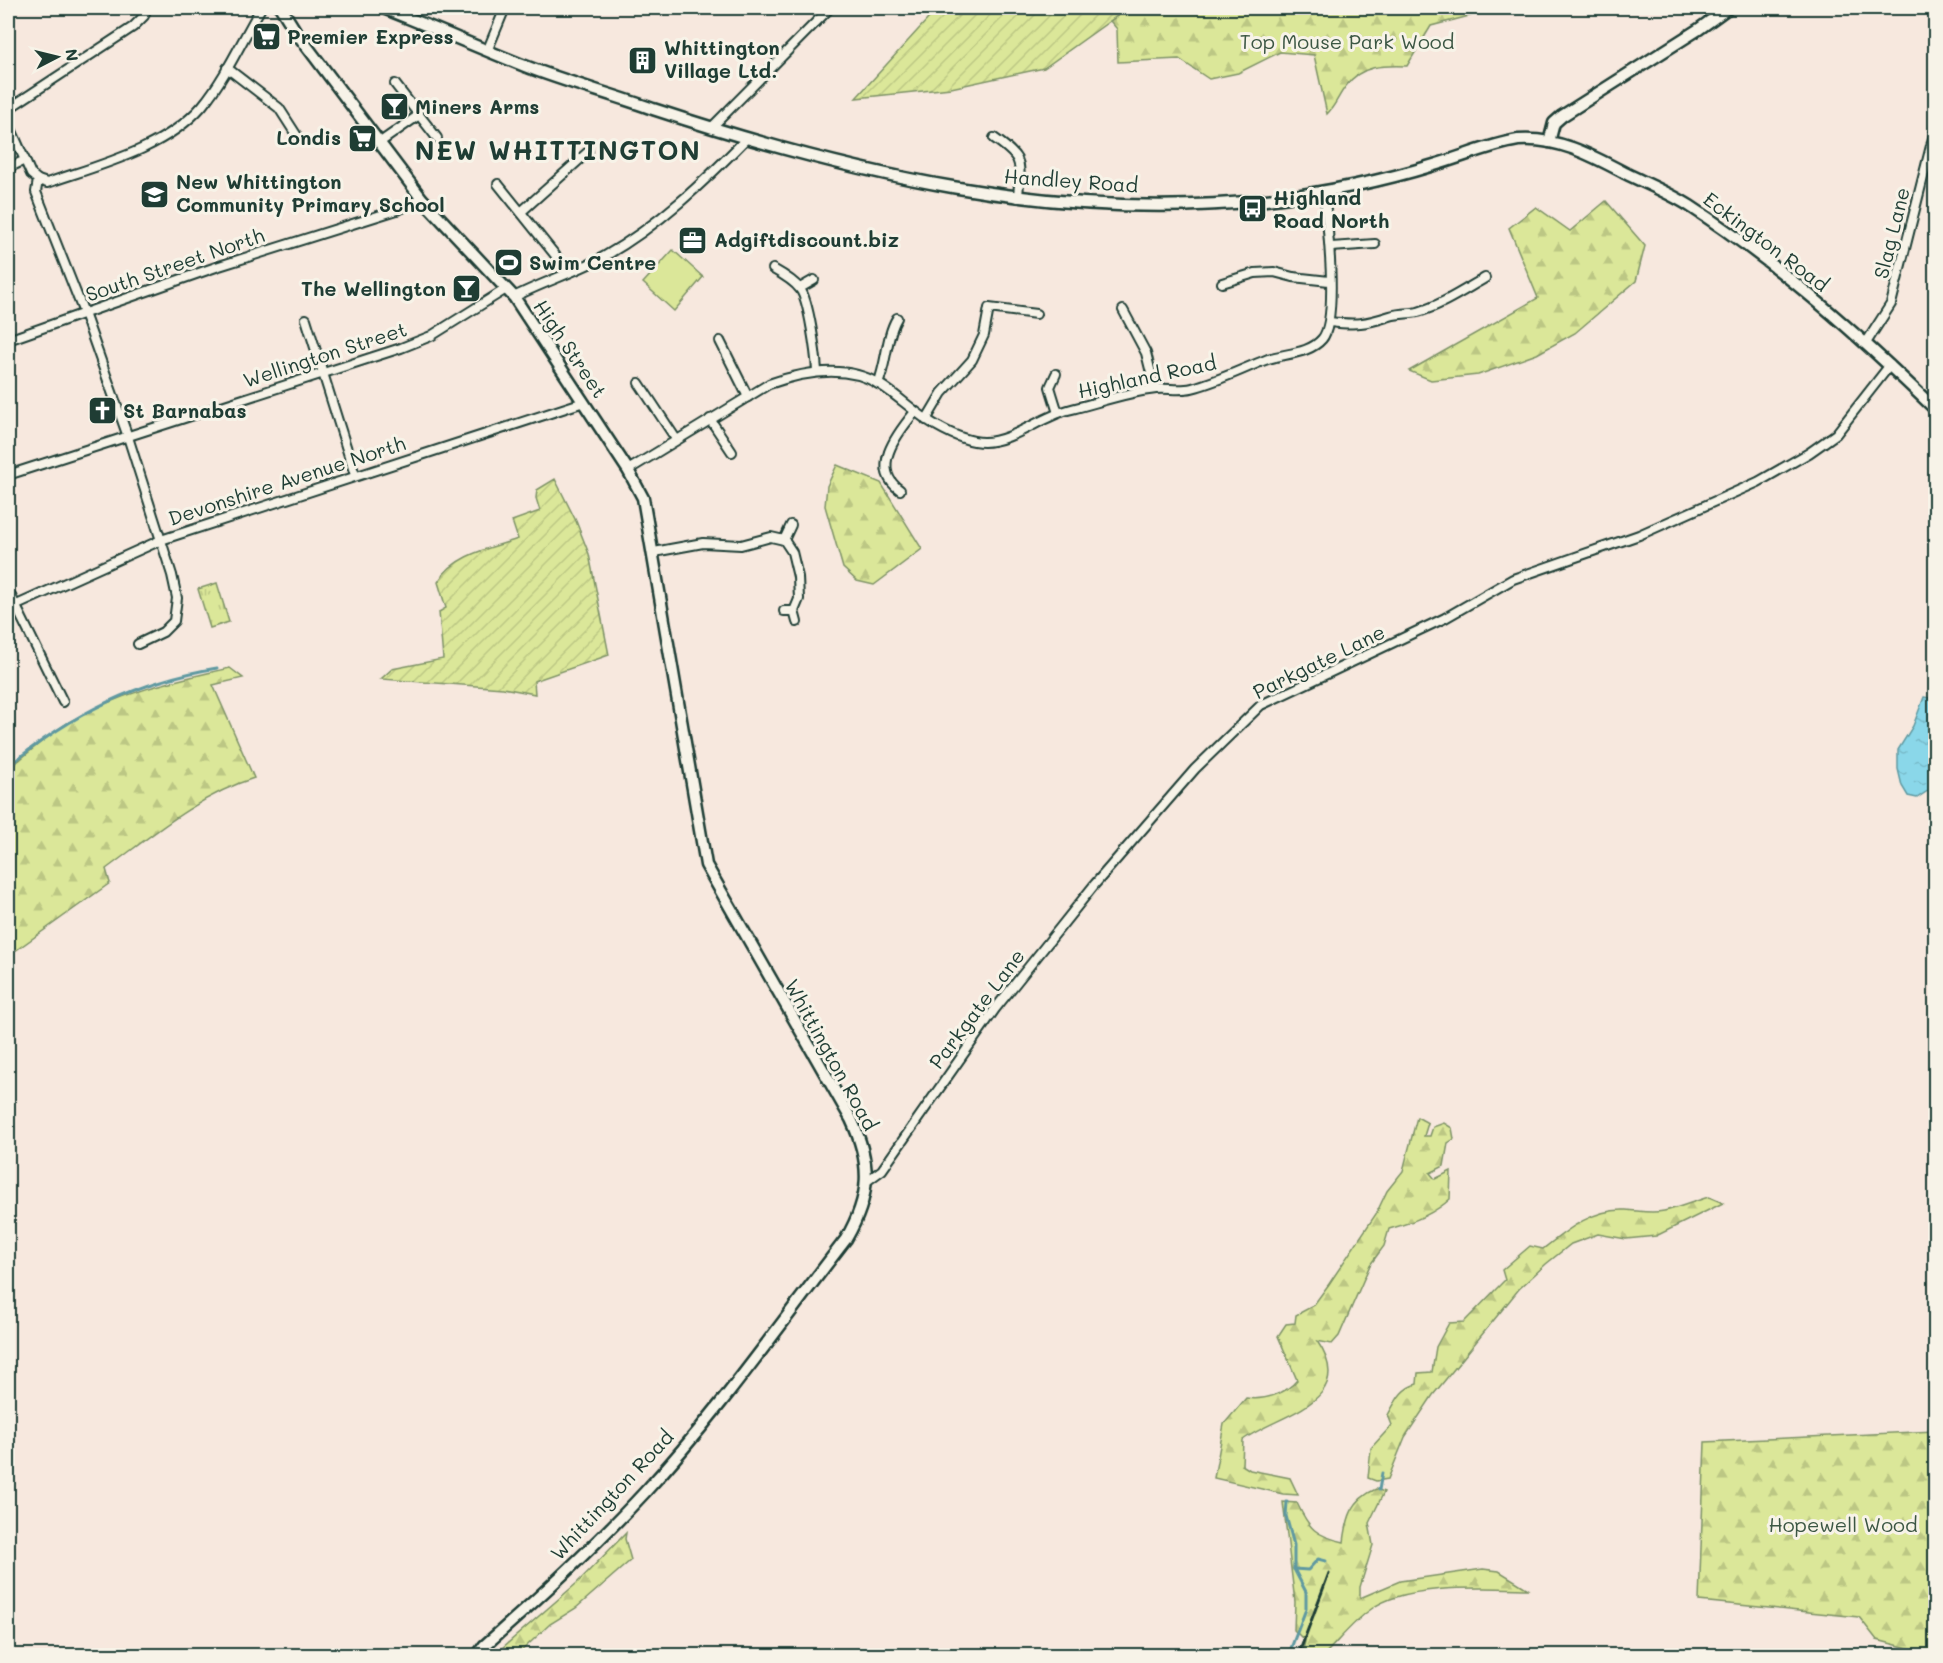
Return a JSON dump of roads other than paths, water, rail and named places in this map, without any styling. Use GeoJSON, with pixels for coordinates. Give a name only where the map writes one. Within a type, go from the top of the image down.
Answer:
{"type":"FeatureCollection","features":[{"type":"Feature","properties":{"kind":"street"},"geometry":{"type":"LineString","coordinates":[[8,109],[133,27],[147,8]]}},
{"type":"Feature","properties":{"kind":"street"},"geometry":{"type":"LineString","coordinates":[[8,122],[31,174],[47,183],[148,145],[165,136],[201,107],[227,68],[261,8]]}},
{"type":"Feature","properties":{"kind":"street","name":"High Street"},"geometry":{"type":"LineString","coordinates":[[281,8],[296,32],[422,200],[510,293],[628,470],[643,498],[661,597]]}},
{"type":"Feature","properties":{"kind":"street","name":"Handley Road"},"geometry":{"type":"LineString","coordinates":[[383,8],[525,66],[746,139],[826,161],[935,184],[1018,198],[1092,204],[1180,205],[1265,200],[1324,192],[1432,166],[1502,142],[1531,139],[1549,142]]}},
{"type":"Feature","properties":{"kind":"street"},"geometry":{"type":"LineString","coordinates":[[488,49],[506,8]]}},
{"type":"Feature","properties":{"kind":"street"},"geometry":{"type":"LineString","coordinates":[[695,8],[700,8]]}},
{"type":"Feature","properties":{"kind":"street"},"geometry":{"type":"LineString","coordinates":[[711,128],[830,8]]}},
{"type":"Feature","properties":{"kind":"street"},"geometry":{"type":"LineString","coordinates":[[1549,142],[1554,123],[1562,116],[1700,29],[1728,8]]}},
{"type":"Feature","properties":{"kind":"street"},"geometry":{"type":"LineString","coordinates":[[227,68],[279,108],[297,136]]}},
{"type":"Feature","properties":{"kind":"street"},"geometry":{"type":"LineString","coordinates":[[395,84],[437,138]]}},
{"type":"Feature","properties":{"kind":"street"},"geometry":{"type":"LineString","coordinates":[[379,143],[419,115]]}},
{"type":"Feature","properties":{"kind":"street","name":"Slag Lane"},"geometry":{"type":"LineString","coordinates":[[1866,343],[1891,304],[1935,126]]}},
{"type":"Feature","properties":{"kind":"street"},"geometry":{"type":"LineString","coordinates":[[994,138],[1017,155],[1020,164],[1018,198]]}},
{"type":"Feature","properties":{"kind":"street","name":"Wellington Street"},"geometry":{"type":"LineString","coordinates":[[8,475],[323,374],[431,336],[510,293],[603,257],[635,238],[665,214],[746,139]]}},
{"type":"Feature","properties":{"kind":"street","name":"Eckington Road"},"geometry":{"type":"LineString","coordinates":[[1549,142],[1573,147],[1688,205],[1754,252],[1866,343],[1935,410]]}},
{"type":"Feature","properties":{"kind":"street"},"geometry":{"type":"LineString","coordinates":[[521,212],[588,153]]}},
{"type":"Feature","properties":{"kind":"street"},"geometry":{"type":"LineString","coordinates":[[8,168],[25,160]]}},
{"type":"Feature","properties":{"kind":"street"},"geometry":{"type":"LineString","coordinates":[[38,180],[36,192],[129,436],[177,598],[174,621],[163,632],[138,644]]}},
{"type":"Feature","properties":{"kind":"street"},"geometry":{"type":"LineString","coordinates":[[498,184],[568,271]]}},
{"type":"Feature","properties":{"kind":"street"},"geometry":{"type":"LineString","coordinates":[[1324,192],[1331,247],[1330,322],[1359,325],[1417,312],[1434,306],[1485,278]]}},
{"type":"Feature","properties":{"kind":"street","name":"South Street North"},"geometry":{"type":"LineString","coordinates":[[8,340],[216,267],[422,200]]}},
{"type":"Feature","properties":{"kind":"street"},"geometry":{"type":"LineString","coordinates":[[1331,247],[1375,244]]}},
{"type":"Feature","properties":{"kind":"street"},"geometry":{"type":"LineString","coordinates":[[773,268],[800,288],[815,341],[817,371]]}},
{"type":"Feature","properties":{"kind":"street"},"geometry":{"type":"LineString","coordinates":[[1222,283],[1255,273],[1274,272],[1293,277],[1329,281]]}},
{"type":"Feature","properties":{"kind":"street"},"geometry":{"type":"LineString","coordinates":[[800,288],[814,280]]}},
{"type":"Feature","properties":{"kind":"street"},"geometry":{"type":"LineString","coordinates":[[926,420],[942,393],[972,360],[984,335],[989,308],[1036,314]]}},
{"type":"Feature","properties":{"kind":"street"},"geometry":{"type":"LineString","coordinates":[[1123,310],[1146,352],[1155,389]]}},
{"type":"Feature","properties":{"kind":"street"},"geometry":{"type":"LineString","coordinates":[[878,384],[887,363],[891,330],[897,318]]}},
{"type":"Feature","properties":{"kind":"street"},"geometry":{"type":"LineString","coordinates":[[306,320],[355,475]]}},
{"type":"Feature","properties":{"kind":"street","name":"Highland Road"},"geometry":{"type":"LineString","coordinates":[[628,470],[748,397],[791,376],[817,371],[854,374],[878,384],[914,413],[953,436],[984,442],[1019,432],[1058,413],[1155,389],[1199,386],[1220,381],[1269,359],[1309,348],[1323,338],[1330,322]]}},
{"type":"Feature","properties":{"kind":"street"},"geometry":{"type":"LineString","coordinates":[[720,341],[748,397]]}},
{"type":"Feature","properties":{"kind":"street","name":"Parkgate Lane"},"geometry":{"type":"LineString","coordinates":[[867,1180],[882,1170],[995,1009],[1095,884],[1195,769],[1261,705],[1445,618],[1513,579],[1639,535],[1758,482],[1809,453],[1836,434],[1890,365]]}},
{"type":"Feature","properties":{"kind":"street","name":"Highland Road"},"geometry":{"type":"LineString","coordinates":[[1056,374],[1050,387],[1058,413]]}},
{"type":"Feature","properties":{"kind":"street"},"geometry":{"type":"LineString","coordinates":[[639,383],[676,440]]}},
{"type":"Feature","properties":{"kind":"street","name":"Devonshire Avenue North"},"geometry":{"type":"LineString","coordinates":[[11,607],[161,540],[584,402]]}},
{"type":"Feature","properties":{"kind":"street"},"geometry":{"type":"LineString","coordinates":[[900,490],[890,483],[886,476],[890,449],[914,413]]}},
{"type":"Feature","properties":{"kind":"street"},"geometry":{"type":"LineString","coordinates":[[710,419],[732,452]]}},
{"type":"Feature","properties":{"kind":"street"},"geometry":{"type":"LineString","coordinates":[[784,540],[791,525]]}},
{"type":"Feature","properties":{"kind":"street"},"geometry":{"type":"LineString","coordinates":[[654,552],[703,543],[741,544],[771,537],[784,540],[792,552],[798,577],[799,599],[794,611],[797,622]]}},
{"type":"Feature","properties":{"kind":"street"},"geometry":{"type":"LineString","coordinates":[[8,590],[11,607],[63,702]]}},
{"type":"Feature","properties":{"kind":"street","name":"Whittington Road"},"geometry":{"type":"LineString","coordinates":[[477,1656],[484,1646],[552,1586],[646,1491],[717,1406],[846,1239],[857,1220],[867,1180],[861,1144],[851,1119],[706,865],[661,597]]}},
{"type":"Feature","properties":{"kind":"street"},"geometry":{"type":"LineString","coordinates":[[783,611],[794,611]]}},
{"type":"Feature","properties":{"kind":"water"},"geometry":{"type":"Polygon","coordinates":[[[1924,697],[1935,699],[1935,786],[1917,798],[1908,796],[1902,786],[1898,769],[1898,750],[1913,726],[1924,697]]]}},
{"type":"Feature","properties":{"kind":"waterway"},"geometry":{"type":"LineString","coordinates":[[8,767],[55,732],[105,703],[159,682],[217,668]]}},
{"type":"Feature","properties":{"kind":"waterway"},"geometry":{"type":"LineString","coordinates":[[1379,1490],[1382,1473]]}},
{"type":"Feature","properties":{"kind":"waterway"},"geometry":{"type":"LineString","coordinates":[[1287,1502],[1286,1516],[1294,1545],[1294,1569],[1306,1592],[1306,1609],[1288,1656]]}},
{"type":"Feature","properties":{"kind":"waterway"},"geometry":{"type":"LineString","coordinates":[[1294,1569],[1308,1570],[1318,1559],[1326,1561]]}},
{"type":"Feature","properties":{"kind":"railway"},"geometry":{"type":"LineString","coordinates":[[1298,1656],[1329,1573]]}},
{"type":"Feature","properties":{"kind":"place","name":"Premier Express"},"geometry":{"type":"Point","coordinates":[266,37]}},
{"type":"Feature","properties":{"kind":"place","name":"Whittington Village Ltd."},"geometry":{"type":"Point","coordinates":[643,60]}},
{"type":"Feature","properties":{"kind":"place","name":"Miners Arms"},"geometry":{"type":"Point","coordinates":[394,107]}},
{"type":"Feature","properties":{"kind":"place","name":"Londis"},"geometry":{"type":"Point","coordinates":[362,138]}},
{"type":"Feature","properties":{"kind":"place","name":"New Whittington Community Primary School"},"geometry":{"type":"Point","coordinates":[155,194]}},
{"type":"Feature","properties":{"kind":"place","name":"Highland Road North"},"geometry":{"type":"Point","coordinates":[1252,209]}},
{"type":"Feature","properties":{"kind":"place","name":"Adgiftdiscount.biz"},"geometry":{"type":"Point","coordinates":[693,240]}},
{"type":"Feature","properties":{"kind":"place","name":"Swim Centre"},"geometry":{"type":"Point","coordinates":[508,263]}},
{"type":"Feature","properties":{"kind":"place","name":"The Wellington"},"geometry":{"type":"Point","coordinates":[467,289]}},
{"type":"Feature","properties":{"kind":"place","name":"St Barnabas"},"geometry":{"type":"Point","coordinates":[102,411]}},
{"type":"Feature","properties":{"kind":"district","name":"NEW WHITTINGTON"},"geometry":{"type":"Point","coordinates":[558,151]}},
{"type":"Feature","properties":{"kind":"park label","name":"Top Mouse Park Wood"},"geometry":{"type":"Point","coordinates":[1347,42]}},
{"type":"Feature","properties":{"kind":"park label","name":"Hopewell Wood"},"geometry":{"type":"Point","coordinates":[1843,1525]}}]}
